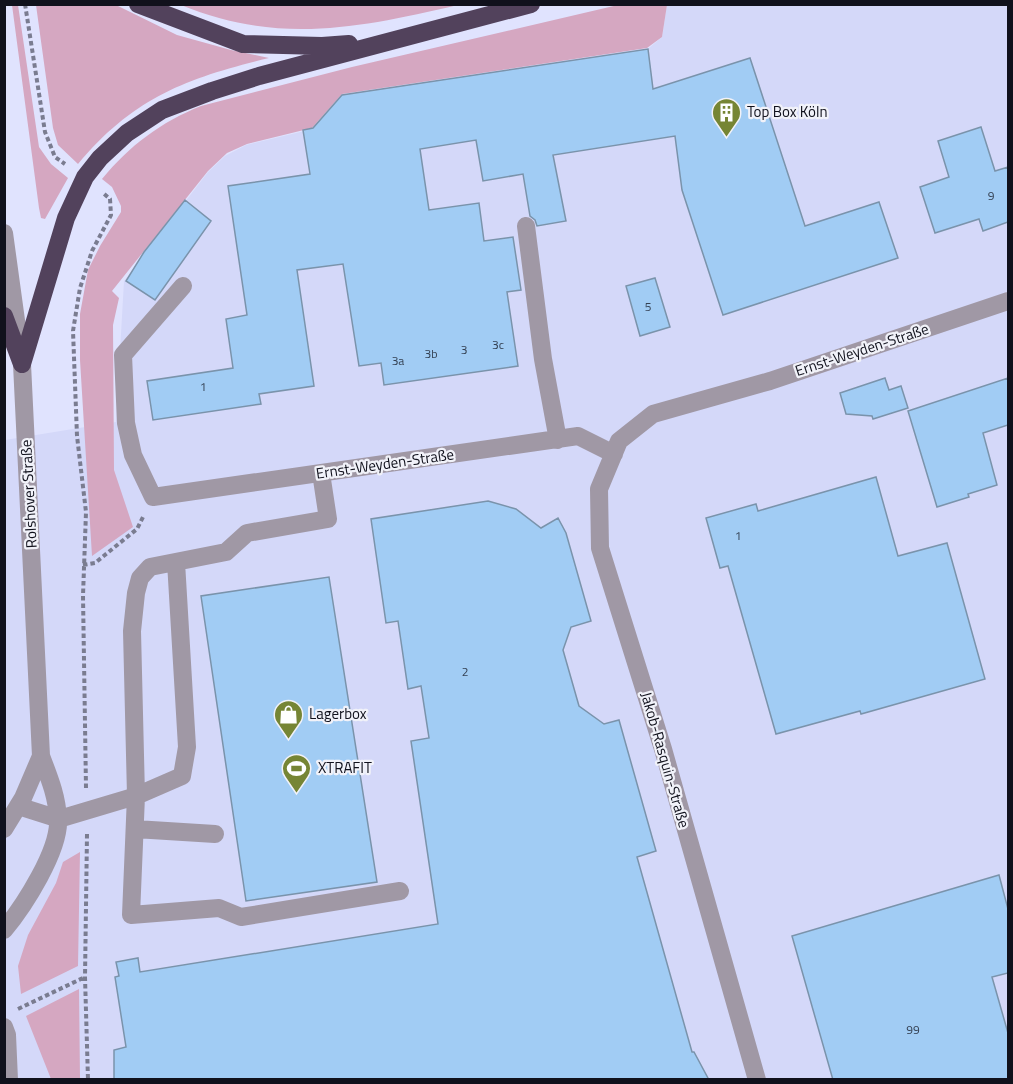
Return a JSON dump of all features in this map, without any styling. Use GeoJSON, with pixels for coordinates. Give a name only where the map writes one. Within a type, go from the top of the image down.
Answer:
{"type":"FeatureCollection","features":[{"type":"Feature","properties":{"kind":"highway"},"geometry":{"type":"LineString","coordinates":[[138,4],[243,44],[322,46],[402,39]]}},
{"type":"Feature","properties":{"kind":"highway"},"geometry":{"type":"LineString","coordinates":[[22,364],[60,236],[85,177],[100,158],[127,133],[162,110],[212,91],[259,76],[531,4]]}},
{"type":"Feature","properties":{"kind":"highway"},"geometry":{"type":"LineString","coordinates":[[4,316],[22,364]]}},
{"type":"Feature","properties":{"kind":"street"},"geometry":{"type":"LineString","coordinates":[[526,226],[543,359],[558,440]]}},
{"type":"Feature","properties":{"kind":"street","name":"Rolshover Straße"},"geometry":{"type":"LineString","coordinates":[[4,233],[22,364],[41,756],[56,797],[58,819],[58,832],[46,864],[14,919],[4,930]]}},
{"type":"Feature","properties":{"kind":"street"},"geometry":{"type":"LineString","coordinates":[[153,497],[130,444],[126,423],[123,355],[183,286]]}},
{"type":"Feature","properties":{"kind":"street","name":"Ernst-Weyden-Straße"},"geometry":{"type":"LineString","coordinates":[[153,497],[578,436],[616,448],[653,414],[770,381],[1008,301]]}},
{"type":"Feature","properties":{"kind":"street","name":"Jakob-Rasquin-Straße"},"geometry":{"type":"LineString","coordinates":[[616,448],[599,489],[600,548],[663,749],[757,1080]]}},
{"type":"Feature","properties":{"kind":"street"},"geometry":{"type":"LineString","coordinates":[[321,473],[328,519],[247,533],[226,552],[150,567],[140,578],[132,631],[136,796],[132,915],[219,908],[242,917],[399,891]]}},
{"type":"Feature","properties":{"kind":"street"},"geometry":{"type":"LineString","coordinates":[[18,806],[58,819],[136,796],[182,776],[187,747],[176,562]]}},
{"type":"Feature","properties":{"kind":"street","name":"Rolshover Straße"},"geometry":{"type":"LineString","coordinates":[[4,829],[18,806],[41,756]]}},
{"type":"Feature","properties":{"kind":"street"},"geometry":{"type":"LineString","coordinates":[[135,829],[215,834]]}},
{"type":"Feature","properties":{"kind":"street"},"geometry":{"type":"LineString","coordinates":[[7,1020],[9,1080]]}},
{"type":"Feature","properties":{"kind":"path"},"geometry":{"type":"LineString","coordinates":[[26,4],[45,132],[55,157],[85,177],[110,199],[111,215],[92,251],[80,288],[73,331],[77,436],[86,512],[83,565],[87,811],[85,977],[88,1080]]}},
{"type":"Feature","properties":{"kind":"path"},"geometry":{"type":"LineString","coordinates":[[83,565],[95,563],[137,529],[153,497]]}},
{"type":"Feature","properties":{"kind":"path"},"geometry":{"type":"LineString","coordinates":[[7,1020],[85,977]]}},
{"type":"Feature","properties":{"kind":"shaded area"},"geometry":{"type":"Polygon","coordinates":[[[12,5],[18,5],[39,147],[51,164],[68,178],[45,219],[41,218],[39,208],[12,5]]]}},
{"type":"Feature","properties":{"kind":"shaded area"},"geometry":{"type":"Polygon","coordinates":[[[36,5],[116,5],[177,35],[269,58],[212,74],[164,93],[141,106],[120,122],[78,164],[58,145],[53,128],[36,5]]]}},
{"type":"Feature","properties":{"kind":"shaded area"},"geometry":{"type":"Polygon","coordinates":[[[181,5],[458,5],[352,26],[285,29],[251,25],[181,5]]]}},
{"type":"Feature","properties":{"kind":"shaded area"},"geometry":{"type":"Polygon","coordinates":[[[618,5],[667,5],[662,37],[647,48],[342,94],[312,128],[247,144],[227,153],[208,171],[112,291],[119,298],[113,325],[114,470],[133,527],[92,556],[80,360],[80,314],[88,270],[121,212],[121,206],[112,187],[102,179],[112,167],[159,127],[201,106],[352,67],[618,5]]]}},
{"type":"Feature","properties":{"kind":"shaded area"},"geometry":{"type":"Polygon","coordinates":[[[667,5],[1008,5],[1008,1079],[5,1080],[5,440],[116,422],[124,281],[208,172],[225,156],[246,145],[313,129],[342,95],[649,48],[662,37],[667,5]]]}},
{"type":"Feature","properties":{"kind":"shaded area"},"geometry":{"type":"Polygon","coordinates":[[[80,852],[78,966],[21,994],[18,966],[28,935],[56,883],[63,862],[80,852]]]}},
{"type":"Feature","properties":{"kind":"shaded area"},"geometry":{"type":"Polygon","coordinates":[[[79,989],[80,1079],[51,1079],[26,1016],[79,989]]]}},
{"type":"Feature","properties":{"kind":"building"},"geometry":{"type":"Polygon","coordinates":[[[648,49],[653,89],[750,58],[805,226],[879,202],[898,258],[723,315],[682,190],[675,136],[553,155],[566,221],[537,226],[535,220],[530,216],[523,174],[483,181],[476,140],[420,149],[429,210],[479,203],[484,241],[513,237],[521,290],[507,292],[518,366],[384,385],[381,363],[359,366],[343,264],[297,270],[314,386],[259,394],[261,404],[153,420],[147,381],[233,368],[226,319],[247,315],[228,186],[310,174],[303,130],[313,128],[342,95],[648,49]]]}},
{"type":"Feature","properties":{"kind":"building"},"geometry":{"type":"Polygon","coordinates":[[[981,127],[995,171],[1008,167],[1008,222],[983,231],[979,219],[935,233],[920,187],[949,177],[938,141],[981,127]]]}},
{"type":"Feature","properties":{"kind":"building"},"geometry":{"type":"Polygon","coordinates":[[[185,200],[211,221],[155,300],[126,281],[144,252],[185,200]]]}},
{"type":"Feature","properties":{"kind":"building"},"geometry":{"type":"Polygon","coordinates":[[[655,278],[670,327],[640,336],[626,286],[655,278]]]}},
{"type":"Feature","properties":{"kind":"building"},"geometry":{"type":"Polygon","coordinates":[[[885,378],[889,390],[901,386],[908,408],[873,419],[872,416],[846,414],[840,393],[885,378]]]}},
{"type":"Feature","properties":{"kind":"building"},"geometry":{"type":"Polygon","coordinates":[[[1008,378],[1008,425],[983,433],[997,485],[937,507],[908,411],[1008,378]]]}},
{"type":"Feature","properties":{"kind":"building"},"geometry":{"type":"Polygon","coordinates":[[[876,477],[898,556],[947,543],[985,679],[861,714],[860,711],[776,734],[728,566],[720,568],[706,518],[756,504],[758,511],[876,477]]]}},
{"type":"Feature","properties":{"kind":"building"},"geometry":{"type":"Polygon","coordinates":[[[488,501],[516,509],[541,528],[558,518],[566,533],[591,621],[571,627],[563,650],[579,706],[604,724],[619,720],[656,851],[637,857],[692,1052],[709,1080],[114,1080],[114,1050],[126,1047],[115,977],[119,976],[116,962],[138,958],[140,972],[438,924],[411,741],[429,738],[421,686],[408,689],[398,621],[386,623],[371,519],[488,501]]]}},
{"type":"Feature","properties":{"kind":"building","name":"Lagerbox"},"geometry":{"type":"Polygon","coordinates":[[[329,577],[377,882],[246,901],[201,596],[329,577]]]}},
{"type":"Feature","properties":{"kind":"building"},"geometry":{"type":"Polygon","coordinates":[[[999,875],[1008,909],[1008,973],[992,977],[1008,1033],[1008,1080],[833,1080],[792,936],[999,875]]]}},
{"type":"Feature","properties":{"kind":"place","name":"Top Box Köln"},"geometry":{"type":"Point","coordinates":[726,138]}},
{"type":"Feature","properties":{"kind":"place","name":"Lagerbox"},"geometry":{"type":"Point","coordinates":[288,740]}},
{"type":"Feature","properties":{"kind":"place","name":"XTRAFIT"},"geometry":{"type":"Point","coordinates":[297,794]}}]}
